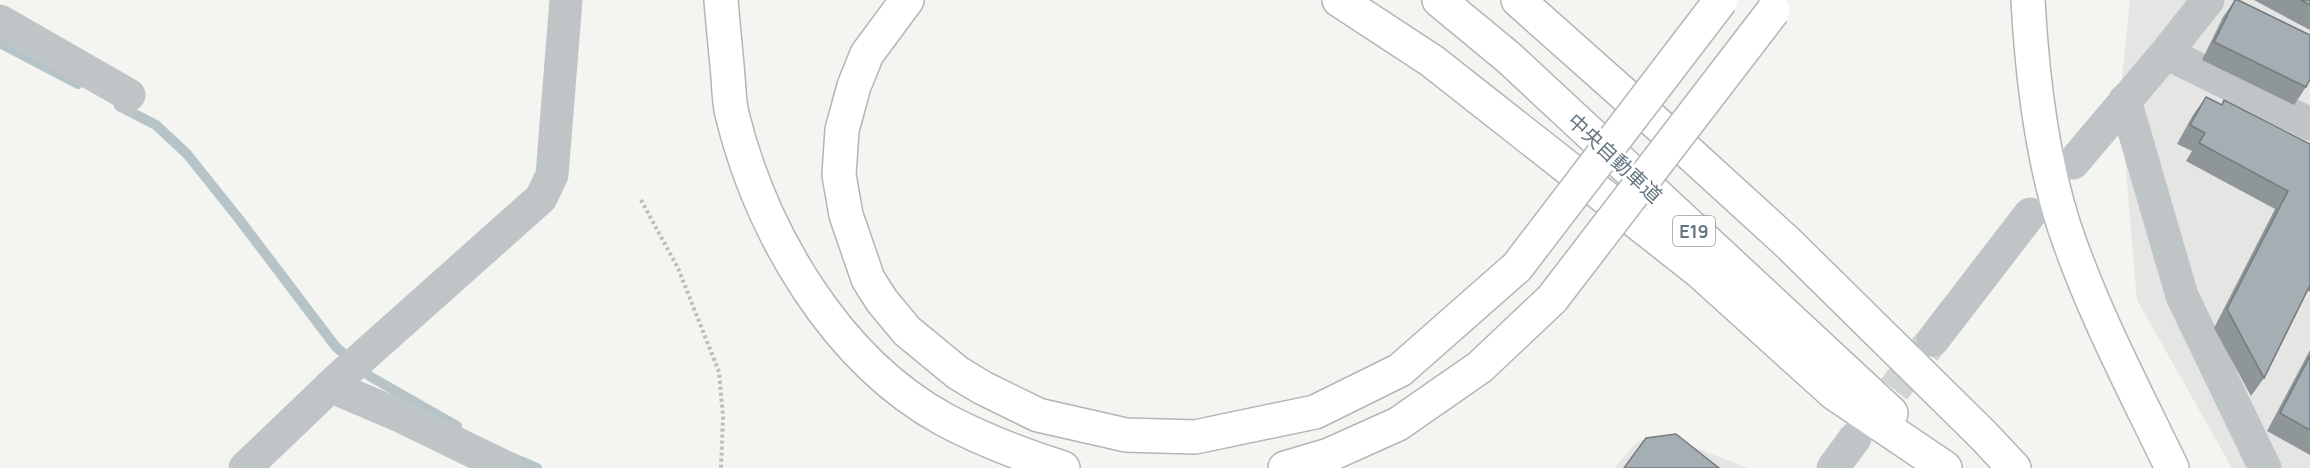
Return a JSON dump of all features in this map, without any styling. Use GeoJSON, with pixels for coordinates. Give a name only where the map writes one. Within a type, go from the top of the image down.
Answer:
{"type":"FeatureCollection","features":[{"type":"Feature","properties":{"kind":"highway"},"geometry":{"type":"LineString","coordinates":[[721,0],[731,112],[754,184],[796,273],[823,312],[857,351],[885,377],[944,419],[1011,451],[1063,468]]}},
{"type":"Feature","properties":{"kind":"highway"},"geometry":{"type":"LineString","coordinates":[[907,0],[867,54],[854,86],[842,130],[838,175],[846,215],[868,279],[882,301],[907,330],[958,373],[1038,415],[1126,435],[1195,437],[1315,412],[1400,370],[1517,267],[1721,0]]}},
{"type":"Feature","properties":{"kind":"highway"},"geometry":{"type":"LineString","coordinates":[[1339,0],[1431,61],[1699,271],[1834,393],[1945,468]]}},
{"type":"Feature","properties":{"kind":"highway","name":"中央自動車道"},"geometry":{"type":"LineString","coordinates":[[1439,0],[1508,57],[1738,272],[1871,392],[1945,468]]}},
{"type":"Feature","properties":{"kind":"highway","name":"E19"},"geometry":{"type":"LineString","coordinates":[[1518,0],[1645,112],[1786,242],[2014,468]]}},
{"type":"Feature","properties":{"kind":"highway"},"geometry":{"type":"LineString","coordinates":[[2028,0],[2039,122],[2064,225],[2102,323],[2172,468]]}},
{"type":"Feature","properties":{"kind":"highway"},"geometry":{"type":"LineString","coordinates":[[1285,468],[1329,454],[1398,424],[1480,366],[1552,299],[1776,5]]}},
{"type":"Feature","properties":{"kind":"street"},"geometry":{"type":"LineString","coordinates":[[245,468],[334,382],[541,198],[552,176],[566,0]]}},
{"type":"Feature","properties":{"kind":"street"},"geometry":{"type":"LineString","coordinates":[[2073,163],[2208,0]]}},
{"type":"Feature","properties":{"kind":"street"},"geometry":{"type":"LineString","coordinates":[[0,21],[129,94]]}},
{"type":"Feature","properties":{"kind":"street"},"geometry":{"type":"LineString","coordinates":[[2166,53],[2310,124]]}},
{"type":"Feature","properties":{"kind":"street"},"geometry":{"type":"LineString","coordinates":[[2125,100],[2181,296],[2265,468]]}},
{"type":"Feature","properties":{"kind":"street"},"geometry":{"type":"LineString","coordinates":[[1933,340],[2030,214]]}},
{"type":"Feature","properties":{"kind":"street"},"geometry":{"type":"LineString","coordinates":[[334,382],[507,468]]}},
{"type":"Feature","properties":{"kind":"street"},"geometry":{"type":"LineString","coordinates":[[1833,468],[1855,438]]}},
{"type":"Feature","properties":{"kind":"path"},"geometry":{"type":"LineString","coordinates":[[641,200],[678,268],[719,372],[723,417],[721,468]]}},
{"type":"Feature","properties":{"kind":"shaded area"},"geometry":{"type":"Polygon","coordinates":[[[2130,0],[2310,0],[2310,468],[2232,468],[2137,300],[2120,97],[2130,0]]]}},
{"type":"Feature","properties":{"kind":"shaded area"},"geometry":{"type":"Polygon","coordinates":[[[1662,435],[1748,468],[1614,468],[1638,441],[1662,435]]]}},
{"type":"Feature","properties":{"kind":"building"},"geometry":{"type":"Polygon","coordinates":[[[2235,0],[2310,35],[2310,79],[2306,87],[2214,42],[2235,0]]]}},
{"type":"Feature","properties":{"kind":"building"},"geometry":{"type":"Polygon","coordinates":[[[2206,97],[2222,105],[2224,100],[2310,144],[2310,285],[2264,378],[2227,309],[2288,191],[2199,143],[2205,133],[2190,125],[2206,97]]]}},
{"type":"Feature","properties":{"kind":"building"},"geometry":{"type":"Polygon","coordinates":[[[2310,356],[2310,430],[2280,413],[2310,356]]]}},
{"type":"Feature","properties":{"kind":"building"},"geometry":{"type":"Polygon","coordinates":[[[1676,434],[1719,468],[1624,468],[1646,438],[1676,434]]]}},
{"type":"Feature","properties":{"kind":"waterway"},"geometry":{"type":"LineString","coordinates":[[0,43],[78,84]]}},
{"type":"Feature","properties":{"kind":"waterway"},"geometry":{"type":"LineString","coordinates":[[119,106],[156,125],[187,154],[336,347],[371,377],[457,426]]}},
{"type":"Feature","properties":{"kind":"waterway"},"geometry":{"type":"LineString","coordinates":[[509,456],[537,468]]}},
{"type":"Feature","properties":{"kind":"tunnel"},"geometry":{"type":"LineString","coordinates":[[1864,428],[1930,343]]}}]}
